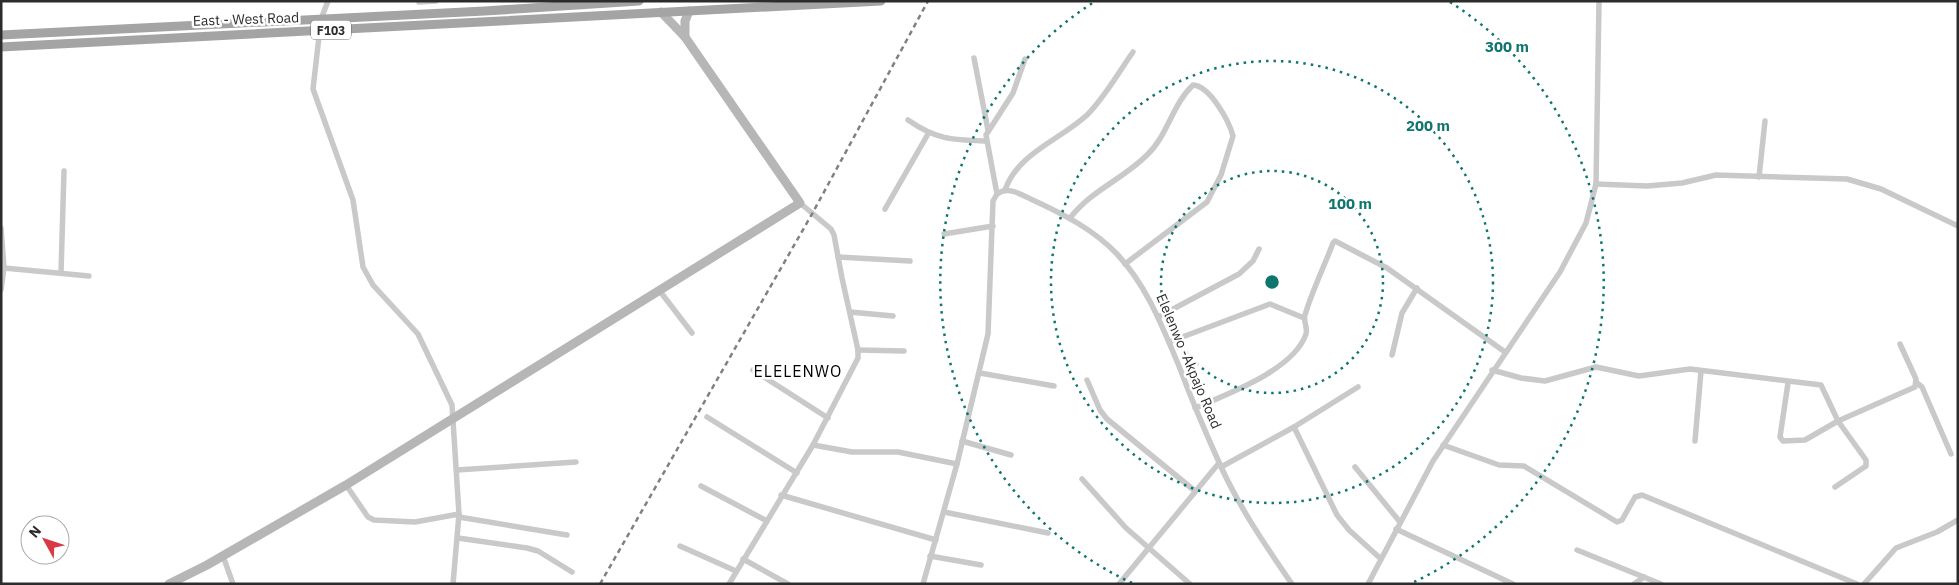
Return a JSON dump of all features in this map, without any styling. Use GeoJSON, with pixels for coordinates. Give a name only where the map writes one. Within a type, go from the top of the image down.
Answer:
{"type":"FeatureCollection","features":[{"type":"Feature","properties":{"kind":"main road","name":"East - West Road"},"geometry":{"type":"LineString","coordinates":[[1,36],[417,14],[535,4],[639,1]]}},
{"type":"Feature","properties":{"kind":"main road","name":"East - West Road"},"geometry":{"type":"LineString","coordinates":[[1,47],[200,35],[881,1]]}},
{"type":"Feature","properties":{"kind":"street"},"geometry":{"type":"LineString","coordinates":[[328,1],[321,19],[312,89],[353,200],[363,267],[373,285],[418,334],[448,394],[453,419],[459,516],[454,584]]}},
{"type":"Feature","properties":{"kind":"street"},"geometry":{"type":"LineString","coordinates":[[417,14],[419,2],[436,1]]}},
{"type":"Feature","properties":{"kind":"street"},"geometry":{"type":"LineString","coordinates":[[1368,584],[1396,529],[1444,445],[1492,370],[1548,290],[1574,248],[1590,211],[1596,184],[1600,1]]}},
{"type":"Feature","properties":{"kind":"street"},"geometry":{"type":"LineString","coordinates":[[686,36],[685,21],[689,10]]}},
{"type":"Feature","properties":{"kind":"street"},"geometry":{"type":"LineString","coordinates":[[661,12],[686,36],[800,203],[831,229],[836,240],[858,350],[854,368],[828,418],[729,584]]}},
{"type":"Feature","properties":{"kind":"street"},"geometry":{"type":"LineString","coordinates":[[997,194],[1005,190],[1011,176],[1025,161],[1089,113],[1133,52]]}},
{"type":"Feature","properties":{"kind":"street"},"geometry":{"type":"LineString","coordinates":[[922,584],[957,464],[980,373],[990,316],[994,201],[997,194],[986,141],[988,130],[974,58]]}},
{"type":"Feature","properties":{"kind":"street"},"geometry":{"type":"LineString","coordinates":[[988,130],[1013,93],[1025,59]]}},
{"type":"Feature","properties":{"kind":"street"},"geometry":{"type":"LineString","coordinates":[[1070,218],[1089,197],[1147,155],[1164,133],[1180,100],[1193,85],[1203,87],[1216,102],[1233,136],[1221,175],[1207,202],[1125,264]]}},
{"type":"Feature","properties":{"kind":"street"},"geometry":{"type":"LineString","coordinates":[[908,120],[928,134],[956,140],[986,141]]}},
{"type":"Feature","properties":{"kind":"street"},"geometry":{"type":"LineString","coordinates":[[1759,177],[1765,122]]}},
{"type":"Feature","properties":{"kind":"street"},"geometry":{"type":"LineString","coordinates":[[884,209],[928,134]]}},
{"type":"Feature","properties":{"kind":"street"},"geometry":{"type":"LineString","coordinates":[[61,273],[64,171]]}},
{"type":"Feature","properties":{"kind":"street"},"geometry":{"type":"LineString","coordinates":[[1596,184],[1647,186],[1682,183],[1716,175],[1814,177],[1864,182],[1958,226]]}},
{"type":"Feature","properties":{"kind":"street","name":"Elelenwo -Akpajo Road"},"geometry":{"type":"LineString","coordinates":[[1005,190],[1016,192],[1070,218],[1106,244],[1125,264],[1144,289],[1169,342],[1220,465],[1268,550],[1292,584]]}},
{"type":"Feature","properties":{"kind":"street"},"geometry":{"type":"LineString","coordinates":[[169,584],[223,556],[346,485],[800,203]]}},
{"type":"Feature","properties":{"kind":"street"},"geometry":{"type":"LineString","coordinates":[[944,234],[993,226]]}},
{"type":"Feature","properties":{"kind":"street"},"geometry":{"type":"LineString","coordinates":[[1,228],[4,268],[1,290]]}},
{"type":"Feature","properties":{"kind":"street"},"geometry":{"type":"LineString","coordinates":[[1195,408],[1247,386],[1282,363],[1305,336],[1304,318],[1332,243],[1335,241],[1387,268],[1505,352]]}},
{"type":"Feature","properties":{"kind":"street"},"geometry":{"type":"LineString","coordinates":[[1158,317],[1239,274],[1253,261],[1259,249]]}},
{"type":"Feature","properties":{"kind":"street"},"geometry":{"type":"LineString","coordinates":[[838,257],[910,261]]}},
{"type":"Feature","properties":{"kind":"street"},"geometry":{"type":"LineString","coordinates":[[4,268],[89,276]]}},
{"type":"Feature","properties":{"kind":"street"},"geometry":{"type":"LineString","coordinates":[[1392,355],[1402,313],[1417,288]]}},
{"type":"Feature","properties":{"kind":"street"},"geometry":{"type":"LineString","coordinates":[[659,290],[692,333]]}},
{"type":"Feature","properties":{"kind":"street"},"geometry":{"type":"LineString","coordinates":[[1169,342],[1270,304],[1304,318]]}},
{"type":"Feature","properties":{"kind":"street"},"geometry":{"type":"LineString","coordinates":[[850,312],[893,316]]}},
{"type":"Feature","properties":{"kind":"street"},"geometry":{"type":"LineString","coordinates":[[1900,344],[1916,383],[1922,387],[1951,454]]}},
{"type":"Feature","properties":{"kind":"street"},"geometry":{"type":"LineString","coordinates":[[858,350],[904,351]]}},
{"type":"Feature","properties":{"kind":"street"},"geometry":{"type":"LineString","coordinates":[[1492,370],[1537,381],[1571,375],[1596,367],[1639,376],[1683,369],[1788,383],[1818,384],[1824,387],[1838,421],[1866,460],[1866,466],[1835,487]]}},
{"type":"Feature","properties":{"kind":"street"},"geometry":{"type":"LineString","coordinates":[[753,370],[828,418]]}},
{"type":"Feature","properties":{"kind":"street"},"geometry":{"type":"LineString","coordinates":[[1695,441],[1701,371]]}},
{"type":"Feature","properties":{"kind":"street"},"geometry":{"type":"LineString","coordinates":[[980,373],[1054,386]]}},
{"type":"Feature","properties":{"kind":"street"},"geometry":{"type":"LineString","coordinates":[[1087,380],[1100,410],[1107,418],[1195,491]]}},
{"type":"Feature","properties":{"kind":"street"},"geometry":{"type":"LineString","coordinates":[[1788,383],[1780,437],[1783,441],[1806,440],[1838,421],[1904,393],[1916,383]]}},
{"type":"Feature","properties":{"kind":"street"},"geometry":{"type":"LineString","coordinates":[[1119,584],[1195,491],[1220,465],[1294,427],[1358,387]]}},
{"type":"Feature","properties":{"kind":"street"},"geometry":{"type":"LineString","coordinates":[[707,418],[796,473]]}},
{"type":"Feature","properties":{"kind":"street"},"geometry":{"type":"LineString","coordinates":[[1294,427],[1337,515],[1349,530],[1381,559]]}},
{"type":"Feature","properties":{"kind":"street"},"geometry":{"type":"LineString","coordinates":[[962,441],[1010,456]]}},
{"type":"Feature","properties":{"kind":"street"},"geometry":{"type":"LineString","coordinates":[[813,445],[852,452],[898,452],[957,464]]}},
{"type":"Feature","properties":{"kind":"street"},"geometry":{"type":"LineString","coordinates":[[1444,445],[1499,465],[1524,466],[1617,522],[1622,520],[1635,497],[1642,495],[1856,584]]}},
{"type":"Feature","properties":{"kind":"street"},"geometry":{"type":"LineString","coordinates":[[457,470],[576,462]]}},
{"type":"Feature","properties":{"kind":"street"},"geometry":{"type":"LineString","coordinates":[[1355,467],[1400,522]]}},
{"type":"Feature","properties":{"kind":"street"},"geometry":{"type":"LineString","coordinates":[[1082,479],[1119,521],[1190,584]]}},
{"type":"Feature","properties":{"kind":"street"},"geometry":{"type":"LineString","coordinates":[[346,485],[368,517],[374,520],[415,522],[459,516],[567,535]]}},
{"type":"Feature","properties":{"kind":"street"},"geometry":{"type":"LineString","coordinates":[[701,486],[767,521]]}},
{"type":"Feature","properties":{"kind":"street"},"geometry":{"type":"LineString","coordinates":[[781,495],[936,540]]}},
{"type":"Feature","properties":{"kind":"street"},"geometry":{"type":"LineString","coordinates":[[944,512],[1048,533]]}},
{"type":"Feature","properties":{"kind":"street"},"geometry":{"type":"LineString","coordinates":[[1864,584],[1896,548],[1937,532],[1958,520]]}},
{"type":"Feature","properties":{"kind":"street"},"geometry":{"type":"LineString","coordinates":[[1396,529],[1513,584]]}},
{"type":"Feature","properties":{"kind":"street"},"geometry":{"type":"LineString","coordinates":[[458,538],[538,551],[572,572]]}},
{"type":"Feature","properties":{"kind":"street"},"geometry":{"type":"LineString","coordinates":[[680,546],[736,571]]}},
{"type":"Feature","properties":{"kind":"street"},"geometry":{"type":"LineString","coordinates":[[1577,550],[1661,584]]}},
{"type":"Feature","properties":{"kind":"street"},"geometry":{"type":"LineString","coordinates":[[223,556],[233,584]]}},
{"type":"Feature","properties":{"kind":"street"},"geometry":{"type":"LineString","coordinates":[[930,556],[981,565]]}},
{"type":"Feature","properties":{"kind":"street"},"geometry":{"type":"LineString","coordinates":[[743,559],[788,584]]}},
{"type":"Feature","properties":{"kind":"street"},"geometry":{"type":"LineString","coordinates":[[1634,584],[1644,577]]}},
{"type":"Feature","properties":{"kind":"railway"},"geometry":{"type":"LineString","coordinates":[[600,584],[812,214],[928,1]]}},
{"type":"Feature","properties":{"kind":"district","name":"ELELENWO"},"geometry":{"type":"Point","coordinates":[798,371]}}]}
